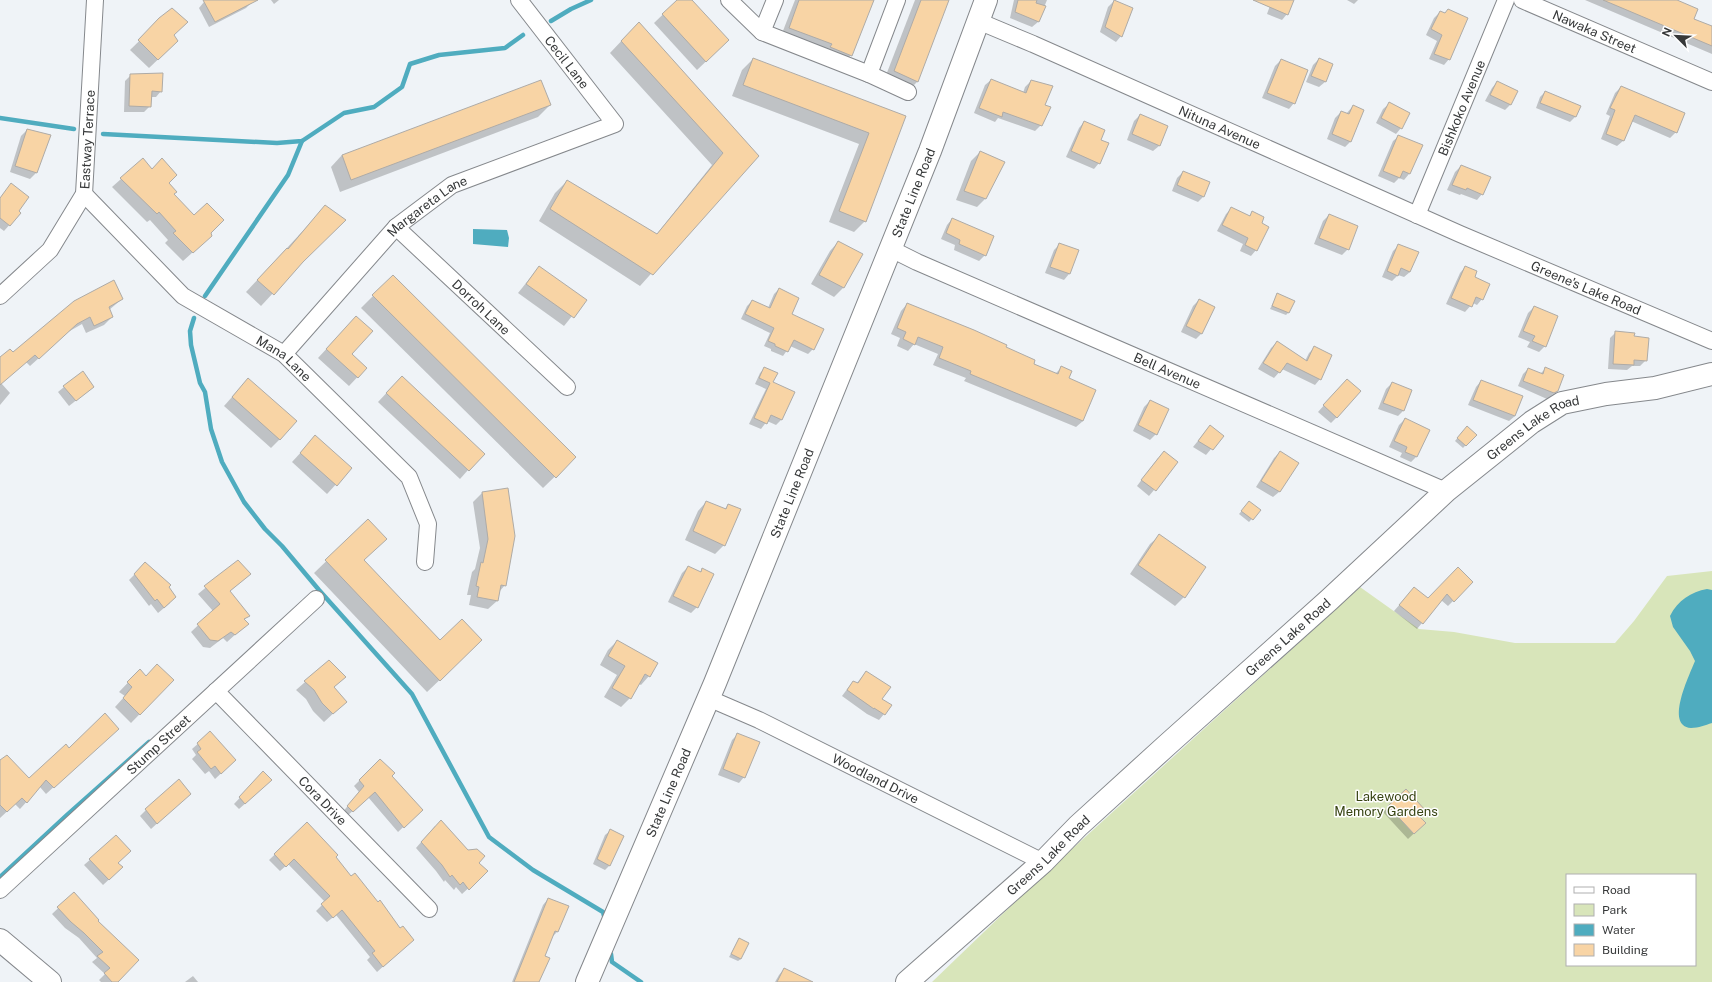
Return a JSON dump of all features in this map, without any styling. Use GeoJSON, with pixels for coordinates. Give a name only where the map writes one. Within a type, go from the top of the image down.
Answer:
{"type":"FeatureCollection","features":[{"type":"Feature","properties":{"kind":"street","name":"Eastway Terrace"},"geometry":{"type":"LineString","coordinates":[[0,296],[50,250],[84,194],[95,0]]}},
{"type":"Feature","properties":{"kind":"street","name":"Cecil Lane"},"geometry":{"type":"LineString","coordinates":[[519,0],[615,124]]}},
{"type":"Feature","properties":{"kind":"street"},"geometry":{"type":"LineString","coordinates":[[729,0],[762,32],[868,74],[908,92]]}},
{"type":"Feature","properties":{"kind":"street"},"geometry":{"type":"LineString","coordinates":[[762,32],[775,0]]}},
{"type":"Feature","properties":{"kind":"street"},"geometry":{"type":"LineString","coordinates":[[868,74],[897,0]]}},
{"type":"Feature","properties":{"kind":"street","name":"State Line Road"},"geometry":{"type":"LineString","coordinates":[[587,982],[708,698],[891,248],[930,151],[986,0]]}},
{"type":"Feature","properties":{"kind":"street","name":"Bishkoko Avenue"},"geometry":{"type":"LineString","coordinates":[[1417,215],[1506,0]]}},
{"type":"Feature","properties":{"kind":"street","name":"Nawaka Street"},"geometry":{"type":"LineString","coordinates":[[1522,0],[1712,82]]}},
{"type":"Feature","properties":{"kind":"street","name":"Nituna Avenue"},"geometry":{"type":"LineString","coordinates":[[978,21],[1460,234]]}},
{"type":"Feature","properties":{"kind":"street","name":"Margareta Lane"},"geometry":{"type":"LineString","coordinates":[[284,354],[396,227],[452,184],[615,124]]}},
{"type":"Feature","properties":{"kind":"street","name":"Mana Lane"},"geometry":{"type":"LineString","coordinates":[[84,194],[183,296],[284,354],[409,477],[428,524],[425,562]]}},
{"type":"Feature","properties":{"kind":"street","name":"Dorroh Lane"},"geometry":{"type":"LineString","coordinates":[[396,227],[567,387]]}},
{"type":"Feature","properties":{"kind":"street","name":"Greene's Lake Road"},"geometry":{"type":"LineString","coordinates":[[1460,234],[1712,341]]}},
{"type":"Feature","properties":{"kind":"street","name":"Bell Avenue"},"geometry":{"type":"LineString","coordinates":[[891,248],[924,265],[1446,491]]}},
{"type":"Feature","properties":{"kind":"street","name":"Greens Lake Road"},"geometry":{"type":"LineString","coordinates":[[907,982],[1043,862],[1125,783],[1329,600],[1446,491],[1532,422],[1562,403],[1606,394],[1655,388],[1712,374]]}},
{"type":"Feature","properties":{"kind":"street","name":"Stump Street"},"geometry":{"type":"LineString","coordinates":[[0,890],[316,599]]}},
{"type":"Feature","properties":{"kind":"street","name":"Cora Drive"},"geometry":{"type":"LineString","coordinates":[[216,691],[429,909]]}},
{"type":"Feature","properties":{"kind":"street","name":"Woodland Drive"},"geometry":{"type":"LineString","coordinates":[[708,698],[759,720],[1043,862]]}},
{"type":"Feature","properties":{"kind":"street"},"geometry":{"type":"LineString","coordinates":[[0,940],[50,982]]}},
{"type":"Feature","properties":{"kind":"green space","name":"Lakewood Memory Gardens"},"geometry":{"type":"Polygon","coordinates":[[[1712,571],[1712,982],[932,982],[1038,880],[1360,587],[1419,629],[1454,632],[1515,643],[1615,643],[1634,621],[1667,576],[1712,571]]]}},
{"type":"Feature","properties":{"kind":"water"},"geometry":{"type":"Polygon","coordinates":[[[473,229],[507,230],[509,238],[508,247],[473,244],[473,229]]]}},
{"type":"Feature","properties":{"kind":"water"},"geometry":{"type":"Polygon","coordinates":[[[1707,589],[1712,590],[1712,723],[1691,728],[1683,725],[1680,719],[1679,709],[1684,687],[1695,661],[1690,651],[1673,627],[1670,616],[1681,601],[1696,592],[1707,589]]]}},
{"type":"Feature","properties":{"kind":"building"},"geometry":{"type":"Polygon","coordinates":[[[203,0],[258,0],[215,22],[203,0]]]}},
{"type":"Feature","properties":{"kind":"building"},"geometry":{"type":"Polygon","coordinates":[[[677,0],[692,0],[729,40],[706,62],[662,14],[677,0]]]}},
{"type":"Feature","properties":{"kind":"building"},"geometry":{"type":"Polygon","coordinates":[[[799,0],[874,0],[852,56],[830,47],[832,44],[789,28],[799,0]]]}},
{"type":"Feature","properties":{"kind":"building"},"geometry":{"type":"Polygon","coordinates":[[[921,0],[949,0],[918,82],[894,71],[921,0]]]}},
{"type":"Feature","properties":{"kind":"building"},"geometry":{"type":"Polygon","coordinates":[[[1018,0],[1037,0],[1036,3],[1046,6],[1039,22],[1015,12],[1018,0]]]}},
{"type":"Feature","properties":{"kind":"building"},"geometry":{"type":"Polygon","coordinates":[[[1114,0],[1133,8],[1122,37],[1105,27],[1114,0]]]}},
{"type":"Feature","properties":{"kind":"building"},"geometry":{"type":"Polygon","coordinates":[[[1253,0],[1294,0],[1288,15],[1253,0]]]}},
{"type":"Feature","properties":{"kind":"building"},"geometry":{"type":"Polygon","coordinates":[[[1603,0],[1677,0],[1698,9],[1694,19],[1712,26],[1712,46],[1603,0]]]}},
{"type":"Feature","properties":{"kind":"building"},"geometry":{"type":"Polygon","coordinates":[[[172,8],[188,22],[174,35],[178,41],[158,60],[138,40],[159,18],[172,8]]]}},
{"type":"Feature","properties":{"kind":"building"},"geometry":{"type":"Polygon","coordinates":[[[1448,9],[1468,18],[1450,60],[1434,54],[1442,35],[1431,29],[1440,11],[1445,13],[1448,9]]]}},
{"type":"Feature","properties":{"kind":"building"},"geometry":{"type":"Polygon","coordinates":[[[639,22],[759,156],[653,275],[550,209],[567,180],[657,234],[723,153],[621,41],[639,22]]]}},
{"type":"Feature","properties":{"kind":"building"},"geometry":{"type":"Polygon","coordinates":[[[753,58],[906,116],[866,222],[839,211],[869,133],[743,85],[753,58]]]}},
{"type":"Feature","properties":{"kind":"building"},"geometry":{"type":"Polygon","coordinates":[[[1319,58],[1333,64],[1326,82],[1311,76],[1319,58]]]}},
{"type":"Feature","properties":{"kind":"building"},"geometry":{"type":"Polygon","coordinates":[[[1281,59],[1308,70],[1295,104],[1267,93],[1281,59]]]}},
{"type":"Feature","properties":{"kind":"building"},"geometry":{"type":"Polygon","coordinates":[[[163,73],[162,92],[152,91],[151,107],[129,106],[130,74],[163,73]]]}},
{"type":"Feature","properties":{"kind":"building"},"geometry":{"type":"Polygon","coordinates":[[[991,79],[1026,93],[1031,80],[1053,86],[1045,105],[1051,107],[1042,126],[1003,112],[1002,117],[979,108],[991,79]]]}},
{"type":"Feature","properties":{"kind":"building"},"geometry":{"type":"Polygon","coordinates":[[[541,80],[551,105],[351,180],[342,155],[541,80]]]}},
{"type":"Feature","properties":{"kind":"building"},"geometry":{"type":"Polygon","coordinates":[[[1497,81],[1518,91],[1511,105],[1490,95],[1497,81]]]}},
{"type":"Feature","properties":{"kind":"building"},"geometry":{"type":"Polygon","coordinates":[[[1621,86],[1685,113],[1677,133],[1635,115],[1624,141],[1606,134],[1615,110],[1610,108],[1621,86]]]}},
{"type":"Feature","properties":{"kind":"building"},"geometry":{"type":"Polygon","coordinates":[[[1545,91],[1581,106],[1576,117],[1540,103],[1545,91]]]}},
{"type":"Feature","properties":{"kind":"building"},"geometry":{"type":"Polygon","coordinates":[[[1389,102],[1410,113],[1402,129],[1381,118],[1389,102]]]}},
{"type":"Feature","properties":{"kind":"building"},"geometry":{"type":"Polygon","coordinates":[[[1353,105],[1364,110],[1351,142],[1332,134],[1341,111],[1349,114],[1353,105]]]}},
{"type":"Feature","properties":{"kind":"building"},"geometry":{"type":"Polygon","coordinates":[[[1140,114],[1168,126],[1160,146],[1132,134],[1140,114]]]}},
{"type":"Feature","properties":{"kind":"building"},"geometry":{"type":"Polygon","coordinates":[[[1084,121],[1105,130],[1101,140],[1109,143],[1100,164],[1071,151],[1084,121]]]}},
{"type":"Feature","properties":{"kind":"building"},"geometry":{"type":"Polygon","coordinates":[[[27,129],[51,135],[37,173],[15,166],[27,129]]]}},
{"type":"Feature","properties":{"kind":"building"},"geometry":{"type":"Polygon","coordinates":[[[1398,135],[1423,145],[1410,174],[1403,171],[1400,178],[1383,171],[1398,135]]]}},
{"type":"Feature","properties":{"kind":"building"},"geometry":{"type":"Polygon","coordinates":[[[980,151],[1005,162],[986,199],[964,191],[980,151]]]}},
{"type":"Feature","properties":{"kind":"building"},"geometry":{"type":"Polygon","coordinates":[[[143,158],[152,169],[162,158],[177,175],[169,183],[177,192],[174,194],[194,215],[207,203],[224,220],[211,233],[212,236],[193,253],[173,233],[176,231],[159,212],[157,214],[120,178],[143,158]]]}},
{"type":"Feature","properties":{"kind":"building"},"geometry":{"type":"Polygon","coordinates":[[[1461,165],[1491,177],[1483,195],[1467,188],[1466,190],[1452,185],[1461,165]]]}},
{"type":"Feature","properties":{"kind":"building"},"geometry":{"type":"Polygon","coordinates":[[[1183,171],[1210,182],[1204,197],[1177,185],[1183,171]]]}},
{"type":"Feature","properties":{"kind":"building"},"geometry":{"type":"Polygon","coordinates":[[[11,183],[29,197],[19,211],[21,213],[10,226],[0,218],[0,198],[11,183]]]}},
{"type":"Feature","properties":{"kind":"building"},"geometry":{"type":"Polygon","coordinates":[[[325,205],[346,220],[303,262],[274,295],[257,280],[287,248],[288,249],[325,205]]]}},
{"type":"Feature","properties":{"kind":"building"},"geometry":{"type":"Polygon","coordinates":[[[1231,207],[1250,216],[1252,211],[1264,217],[1262,223],[1269,227],[1257,251],[1245,245],[1248,238],[1222,225],[1231,207]]]}},
{"type":"Feature","properties":{"kind":"building"},"geometry":{"type":"Polygon","coordinates":[[[1329,214],[1358,226],[1349,250],[1319,238],[1329,214]]]}},
{"type":"Feature","properties":{"kind":"building"},"geometry":{"type":"Polygon","coordinates":[[[952,218],[994,236],[986,256],[959,244],[960,240],[946,233],[952,218]]]}},
{"type":"Feature","properties":{"kind":"building"},"geometry":{"type":"Polygon","coordinates":[[[838,241],[863,254],[844,288],[819,275],[838,241]]]}},
{"type":"Feature","properties":{"kind":"building"},"geometry":{"type":"Polygon","coordinates":[[[1059,243],[1079,250],[1070,274],[1050,267],[1059,243]]]}},
{"type":"Feature","properties":{"kind":"building"},"geometry":{"type":"Polygon","coordinates":[[[1398,244],[1419,252],[1410,272],[1401,268],[1398,276],[1387,271],[1398,244]]]}},
{"type":"Feature","properties":{"kind":"building"},"geometry":{"type":"Polygon","coordinates":[[[539,266],[587,300],[574,318],[526,284],[539,266]]]}},
{"type":"Feature","properties":{"kind":"building"},"geometry":{"type":"Polygon","coordinates":[[[1465,266],[1477,271],[1475,277],[1490,284],[1483,300],[1476,297],[1472,307],[1451,298],[1465,266]]]}},
{"type":"Feature","properties":{"kind":"building"},"geometry":{"type":"Polygon","coordinates":[[[393,275],[576,457],[556,478],[372,295],[393,275]]]}},
{"type":"Feature","properties":{"kind":"building"},"geometry":{"type":"Polygon","coordinates":[[[114,280],[123,299],[109,307],[113,317],[94,326],[90,317],[77,324],[39,359],[35,355],[0,385],[0,357],[10,349],[13,352],[74,301],[114,280]]]}},
{"type":"Feature","properties":{"kind":"building"},"geometry":{"type":"Polygon","coordinates":[[[779,288],[799,298],[792,314],[824,329],[814,350],[794,340],[788,352],[775,346],[775,344],[768,341],[774,328],[745,314],[752,300],[770,308],[779,288]]]}},
{"type":"Feature","properties":{"kind":"building"},"geometry":{"type":"Polygon","coordinates":[[[1277,293],[1295,301],[1289,313],[1272,306],[1277,293]]]}},
{"type":"Feature","properties":{"kind":"building"},"geometry":{"type":"Polygon","coordinates":[[[1199,299],[1215,307],[1202,334],[1186,326],[1199,299]]]}},
{"type":"Feature","properties":{"kind":"building"},"geometry":{"type":"Polygon","coordinates":[[[907,303],[1007,345],[1006,347],[1035,360],[1034,364],[1058,374],[1061,366],[1072,371],[1069,378],[1096,390],[1083,421],[970,374],[971,371],[939,358],[943,347],[918,337],[915,345],[903,339],[906,332],[897,328],[907,303]]]}},
{"type":"Feature","properties":{"kind":"building"},"geometry":{"type":"Polygon","coordinates":[[[1534,306],[1558,316],[1546,347],[1532,341],[1535,336],[1523,331],[1534,306]]]}},
{"type":"Feature","properties":{"kind":"building"},"geometry":{"type":"Polygon","coordinates":[[[356,316],[373,331],[352,354],[367,368],[358,378],[326,349],[356,316]]]}},
{"type":"Feature","properties":{"kind":"building"},"geometry":{"type":"Polygon","coordinates":[[[1615,331],[1635,333],[1634,336],[1649,338],[1647,361],[1634,360],[1634,365],[1613,364],[1615,331]]]}},
{"type":"Feature","properties":{"kind":"building"},"geometry":{"type":"Polygon","coordinates":[[[1277,341],[1307,361],[1314,346],[1332,355],[1321,380],[1287,363],[1280,373],[1263,363],[1277,341]]]}},
{"type":"Feature","properties":{"kind":"building"},"geometry":{"type":"Polygon","coordinates":[[[764,367],[778,373],[773,382],[795,392],[782,420],[771,415],[767,424],[754,418],[770,383],[759,378],[764,367]]]}},
{"type":"Feature","properties":{"kind":"building"},"geometry":{"type":"Polygon","coordinates":[[[1545,367],[1564,375],[1558,391],[1554,393],[1523,381],[1528,368],[1543,374],[1545,367]]]}},
{"type":"Feature","properties":{"kind":"building"},"geometry":{"type":"Polygon","coordinates":[[[83,371],[94,387],[76,401],[63,386],[83,371]]]}},
{"type":"Feature","properties":{"kind":"building"},"geometry":{"type":"Polygon","coordinates":[[[402,376],[485,454],[469,471],[386,393],[402,376]]]}},
{"type":"Feature","properties":{"kind":"building"},"geometry":{"type":"Polygon","coordinates":[[[248,378],[297,421],[280,440],[232,397],[248,378]]]}},
{"type":"Feature","properties":{"kind":"building"},"geometry":{"type":"Polygon","coordinates":[[[1347,379],[1361,391],[1337,418],[1323,405],[1347,379]]]}},
{"type":"Feature","properties":{"kind":"building"},"geometry":{"type":"Polygon","coordinates":[[[1481,380],[1523,396],[1515,416],[1473,400],[1481,380]]]}},
{"type":"Feature","properties":{"kind":"building"},"geometry":{"type":"Polygon","coordinates":[[[1392,382],[1412,390],[1404,411],[1383,403],[1392,382]]]}},
{"type":"Feature","properties":{"kind":"building"},"geometry":{"type":"Polygon","coordinates":[[[1150,400],[1169,409],[1157,435],[1138,425],[1150,400]]]}},
{"type":"Feature","properties":{"kind":"building"},"geometry":{"type":"Polygon","coordinates":[[[1405,418],[1430,430],[1417,457],[1405,452],[1407,447],[1394,441],[1405,418]]]}},
{"type":"Feature","properties":{"kind":"building"},"geometry":{"type":"Polygon","coordinates":[[[1210,425],[1224,436],[1213,450],[1198,441],[1210,425]]]}},
{"type":"Feature","properties":{"kind":"building"},"geometry":{"type":"Polygon","coordinates":[[[1467,426],[1477,435],[1466,446],[1457,438],[1467,426]]]}},
{"type":"Feature","properties":{"kind":"building"},"geometry":{"type":"Polygon","coordinates":[[[315,435],[352,468],[337,486],[300,453],[315,435]]]}},
{"type":"Feature","properties":{"kind":"building"},"geometry":{"type":"Polygon","coordinates":[[[1164,451],[1178,462],[1156,491],[1141,480],[1164,451]]]}},
{"type":"Feature","properties":{"kind":"building"},"geometry":{"type":"Polygon","coordinates":[[[1280,451],[1299,463],[1280,492],[1261,481],[1280,451]]]}},
{"type":"Feature","properties":{"kind":"building"},"geometry":{"type":"Polygon","coordinates":[[[508,488],[515,536],[506,586],[501,585],[498,601],[477,597],[479,587],[476,586],[488,539],[482,492],[508,488]]]}},
{"type":"Feature","properties":{"kind":"building"},"geometry":{"type":"Polygon","coordinates":[[[706,501],[726,509],[728,504],[741,509],[725,546],[693,531],[706,501]]]}},
{"type":"Feature","properties":{"kind":"building"},"geometry":{"type":"Polygon","coordinates":[[[1249,501],[1261,510],[1253,520],[1241,511],[1249,501]]]}},
{"type":"Feature","properties":{"kind":"building"},"geometry":{"type":"Polygon","coordinates":[[[368,519],[387,539],[364,560],[440,640],[462,619],[482,640],[440,681],[325,560],[368,519]]]}},
{"type":"Feature","properties":{"kind":"building"},"geometry":{"type":"Polygon","coordinates":[[[1159,534],[1206,567],[1185,598],[1138,565],[1159,534]]]}},
{"type":"Feature","properties":{"kind":"building"},"geometry":{"type":"Polygon","coordinates":[[[238,560],[251,574],[230,591],[250,616],[244,619],[249,624],[235,635],[231,632],[218,641],[210,640],[197,624],[220,604],[204,586],[238,560]]]}},
{"type":"Feature","properties":{"kind":"building"},"geometry":{"type":"Polygon","coordinates":[[[145,562],[171,585],[169,587],[176,597],[164,608],[157,599],[155,601],[134,574],[145,562]]]}},
{"type":"Feature","properties":{"kind":"building"},"geometry":{"type":"Polygon","coordinates":[[[688,566],[701,572],[702,568],[714,574],[698,608],[673,596],[688,566]]]}},
{"type":"Feature","properties":{"kind":"building"},"geometry":{"type":"Polygon","coordinates":[[[1458,567],[1473,582],[1454,602],[1447,594],[1423,624],[1399,605],[1414,587],[1428,598],[1458,567]]]}},
{"type":"Feature","properties":{"kind":"building"},"geometry":{"type":"Polygon","coordinates":[[[617,640],[658,663],[650,677],[645,674],[631,699],[612,688],[625,666],[608,656],[617,640]]]}},
{"type":"Feature","properties":{"kind":"building"},"geometry":{"type":"Polygon","coordinates":[[[329,660],[346,677],[334,687],[347,702],[333,714],[322,703],[314,690],[304,681],[329,660]]]}},
{"type":"Feature","properties":{"kind":"building"},"geometry":{"type":"Polygon","coordinates":[[[157,664],[174,680],[140,715],[123,698],[132,687],[127,682],[140,669],[146,676],[157,664]]]}},
{"type":"Feature","properties":{"kind":"building"},"geometry":{"type":"Polygon","coordinates":[[[866,671],[891,687],[882,699],[892,705],[885,715],[847,690],[853,681],[858,683],[866,671]]]}},
{"type":"Feature","properties":{"kind":"building"},"geometry":{"type":"Polygon","coordinates":[[[105,713],[119,729],[54,788],[46,780],[27,803],[22,798],[7,812],[0,805],[0,760],[7,755],[29,778],[66,744],[69,748],[105,713]]]}},
{"type":"Feature","properties":{"kind":"building"},"geometry":{"type":"Polygon","coordinates":[[[210,731],[236,760],[221,774],[215,766],[211,769],[197,752],[201,749],[197,743],[210,731]]]}},
{"type":"Feature","properties":{"kind":"building"},"geometry":{"type":"Polygon","coordinates":[[[737,733],[760,742],[745,778],[723,769],[737,733]]]}},
{"type":"Feature","properties":{"kind":"building"},"geometry":{"type":"Polygon","coordinates":[[[380,759],[395,773],[392,776],[423,810],[404,828],[375,792],[353,812],[347,806],[364,786],[359,780],[380,759]]]}},
{"type":"Feature","properties":{"kind":"building"},"geometry":{"type":"Polygon","coordinates":[[[263,771],[272,780],[245,804],[239,797],[263,771]]]}},
{"type":"Feature","properties":{"kind":"building"},"geometry":{"type":"Polygon","coordinates":[[[179,779],[191,794],[157,824],[145,809],[179,779]]]}},
{"type":"Feature","properties":{"kind":"building"},"geometry":{"type":"Polygon","coordinates":[[[1406,789],[1426,811],[1420,817],[1426,823],[1414,834],[1388,806],[1406,789]]]}},
{"type":"Feature","properties":{"kind":"building"},"geometry":{"type":"Polygon","coordinates":[[[441,820],[468,850],[477,849],[485,856],[479,863],[488,871],[469,890],[463,882],[460,885],[452,875],[450,877],[442,865],[421,842],[441,820]]]}},
{"type":"Feature","properties":{"kind":"building"},"geometry":{"type":"Polygon","coordinates":[[[307,822],[338,855],[336,857],[351,876],[355,873],[378,902],[380,900],[400,928],[403,926],[414,940],[383,967],[372,953],[375,951],[342,910],[333,918],[321,904],[330,896],[294,859],[286,867],[274,854],[307,822]]]}},
{"type":"Feature","properties":{"kind":"building"},"geometry":{"type":"Polygon","coordinates":[[[610,829],[624,836],[610,866],[597,859],[610,829]]]}},
{"type":"Feature","properties":{"kind":"building"},"geometry":{"type":"Polygon","coordinates":[[[116,835],[131,851],[118,863],[123,867],[109,880],[89,859],[116,835]]]}},
{"type":"Feature","properties":{"kind":"building"},"geometry":{"type":"Polygon","coordinates":[[[74,892],[99,920],[98,921],[139,960],[118,982],[112,982],[104,973],[110,968],[97,956],[103,952],[57,907],[74,892]]]}},
{"type":"Feature","properties":{"kind":"building"},"geometry":{"type":"Polygon","coordinates":[[[548,898],[569,906],[558,932],[555,931],[545,956],[550,958],[539,982],[514,982],[548,898]]]}},
{"type":"Feature","properties":{"kind":"building"},"geometry":{"type":"Polygon","coordinates":[[[739,938],[749,943],[741,959],[731,954],[739,938]]]}},
{"type":"Feature","properties":{"kind":"building"},"geometry":{"type":"Polygon","coordinates":[[[784,968],[813,982],[777,982],[784,968]]]}},
{"type":"Feature","properties":{"kind":"waterway"},"geometry":{"type":"LineString","coordinates":[[551,21],[571,9],[591,0]]}},
{"type":"Feature","properties":{"kind":"waterway"},"geometry":{"type":"LineString","coordinates":[[103,134],[277,143],[302,141],[344,113],[374,107],[402,87],[410,64],[439,55],[505,48],[523,35]]}},
{"type":"Feature","properties":{"kind":"waterway"},"geometry":{"type":"LineString","coordinates":[[0,118],[74,129]]}},
{"type":"Feature","properties":{"kind":"waterway"},"geometry":{"type":"LineString","coordinates":[[205,296],[288,175],[302,141]]}},
{"type":"Feature","properties":{"kind":"waterway"},"geometry":{"type":"LineString","coordinates":[[194,318],[190,331],[191,345],[200,383],[205,392],[211,429],[222,462],[244,502],[265,529],[282,546],[319,590],[412,694],[489,837],[533,870],[603,912],[604,916]]}},
{"type":"Feature","properties":{"kind":"waterway"},"geometry":{"type":"LineString","coordinates":[[0,877],[149,742]]}},
{"type":"Feature","properties":{"kind":"waterway"},"geometry":{"type":"LineString","coordinates":[[611,954],[612,962],[641,982]]}}]}
